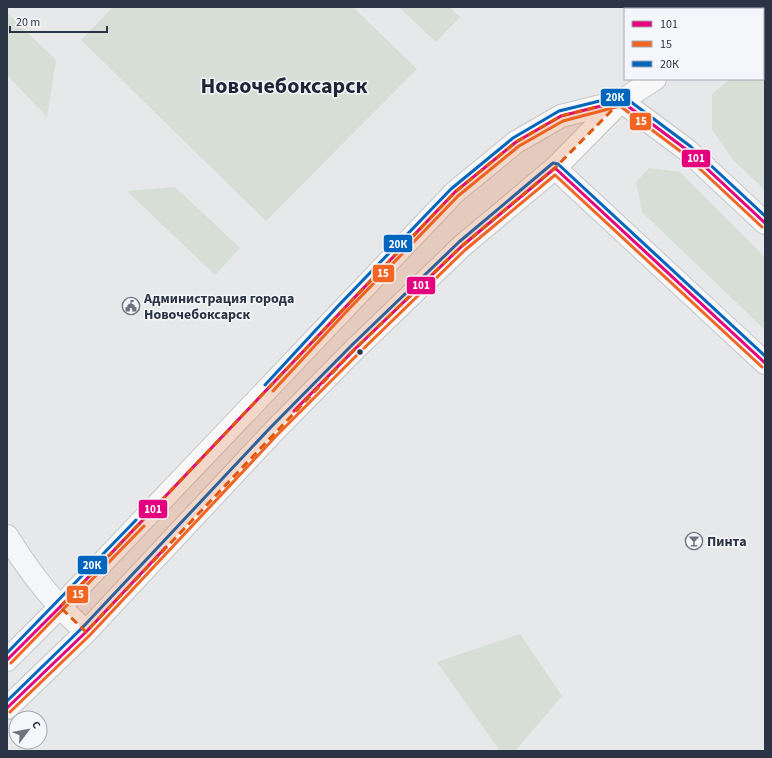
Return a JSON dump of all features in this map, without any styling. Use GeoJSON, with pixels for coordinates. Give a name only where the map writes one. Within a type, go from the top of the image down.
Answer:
{"type":"FeatureCollection","features":[{"type":"Feature","properties":{"kind":"main road"},"geometry":{"type":"LineString","coordinates":[[7,708],[86,632],[274,431],[355,349],[462,246],[555,168],[621,101],[653,80]]}},
{"type":"Feature","properties":{"kind":"main road"},"geometry":{"type":"LineString","coordinates":[[621,101],[687,150],[765,223]]}},
{"type":"Feature","properties":{"kind":"main road"},"geometry":{"type":"LineString","coordinates":[[7,660],[60,607],[455,192],[516,142],[561,116],[621,101]]}},
{"type":"Feature","properties":{"kind":"main road"},"geometry":{"type":"LineString","coordinates":[[555,168],[765,363]]}},
{"type":"Feature","properties":{"kind":"main road"},"geometry":{"type":"LineString","coordinates":[[60,607],[86,632]]}},
{"type":"Feature","properties":{"kind":"street"},"geometry":{"type":"LineString","coordinates":[[7,536],[24,563],[60,607]]}},
{"type":"Feature","properties":{"kind":"highlighted area"},"geometry":{"type":"Polygon","coordinates":[[[621,101],[555,168],[462,246],[355,349],[86,632],[60,607],[455,192],[516,142],[561,116],[621,101]]]}},
{"type":"Feature","properties":{"kind":"shaded area"},"geometry":{"type":"Polygon","coordinates":[[[113,7],[353,7],[417,69],[266,221],[81,40],[113,7]]]}},
{"type":"Feature","properties":{"kind":"shaded area"},"geometry":{"type":"Polygon","coordinates":[[[399,7],[449,7],[460,17],[436,42],[399,7]]]}},
{"type":"Feature","properties":{"kind":"shaded area"},"geometry":{"type":"Polygon","coordinates":[[[7,13],[56,60],[47,117],[7,75],[7,13]]]}},
{"type":"Feature","properties":{"kind":"shaded area"},"geometry":{"type":"Polygon","coordinates":[[[765,50],[765,190],[734,161],[712,130],[712,94],[729,80],[764,80],[765,50]]]}},
{"type":"Feature","properties":{"kind":"shaded area"},"geometry":{"type":"Polygon","coordinates":[[[649,168],[680,172],[765,257],[765,330],[642,212],[636,182],[649,168]]]}},
{"type":"Feature","properties":{"kind":"shaded area"},"geometry":{"type":"Polygon","coordinates":[[[175,187],[240,248],[215,275],[127,191],[175,187]]]}},
{"type":"Feature","properties":{"kind":"shaded area"},"geometry":{"type":"Polygon","coordinates":[[[520,634],[562,696],[515,751],[500,751],[437,662],[520,634]]]}},
{"type":"Feature","properties":{"kind":"transit line","name":"20К"},"geometry":{"type":"LineString","coordinates":[[265,385],[338,306],[451,189],[513,138],[559,111],[623,96],[690,146],[765,216]]}},
{"type":"Feature","properties":{"kind":"transit line","name":"101"},"geometry":{"type":"LineString","coordinates":[[621,101],[687,150],[765,223]]}},
{"type":"Feature","properties":{"kind":"transit line","name":"101"},"geometry":{"type":"LineString","coordinates":[[7,660],[60,607],[455,192],[516,142],[561,116],[621,101]]}},
{"type":"Feature","properties":{"kind":"transit line","name":"15"},"geometry":{"type":"LineString","coordinates":[[273,391],[346,312],[458,196],[519,146],[563,121],[620,106],[684,154],[762,227]]}},
{"type":"Feature","properties":{"kind":"transit line","name":"20К"},"geometry":{"type":"LineString","coordinates":[[7,701],[82,628],[270,428],[352,345],[459,242],[553,163],[558,164],[765,356]]}},
{"type":"Feature","properties":{"kind":"transit line","name":"101"},"geometry":{"type":"LineString","coordinates":[[555,168],[765,363]]}},
{"type":"Feature","properties":{"kind":"transit line","name":"101"},"geometry":{"type":"LineString","coordinates":[[294,411],[355,349],[462,246],[555,168]]}},
{"type":"Feature","properties":{"kind":"transit line","name":"15"},"geometry":{"type":"LineString","coordinates":[[12,710],[90,635],[278,434],[359,353],[465,250],[555,175],[762,367]]}},
{"type":"Feature","properties":{"kind":"transit line","name":"20К"},"geometry":{"type":"LineString","coordinates":[[7,653],[136,520]]}},
{"type":"Feature","properties":{"kind":"transit line","name":"15"},"geometry":{"type":"LineString","coordinates":[[11,663],[144,526]]}},
{"type":"Feature","properties":{"kind":"transit line","name":"101"},"geometry":{"type":"LineString","coordinates":[[7,708],[86,632],[166,547]]}},
{"type":"Feature","properties":{"kind":"place","name":"Администрация города Новочебоксарск"},"geometry":{"type":"Point","coordinates":[131,306]}},
{"type":"Feature","properties":{"kind":"place","name":"Пинта"},"geometry":{"type":"Point","coordinates":[694,541]}},
{"type":"Feature","properties":{"kind":"district","name":"Новочебоксарск"},"geometry":{"type":"Point","coordinates":[284,85]}}]}
